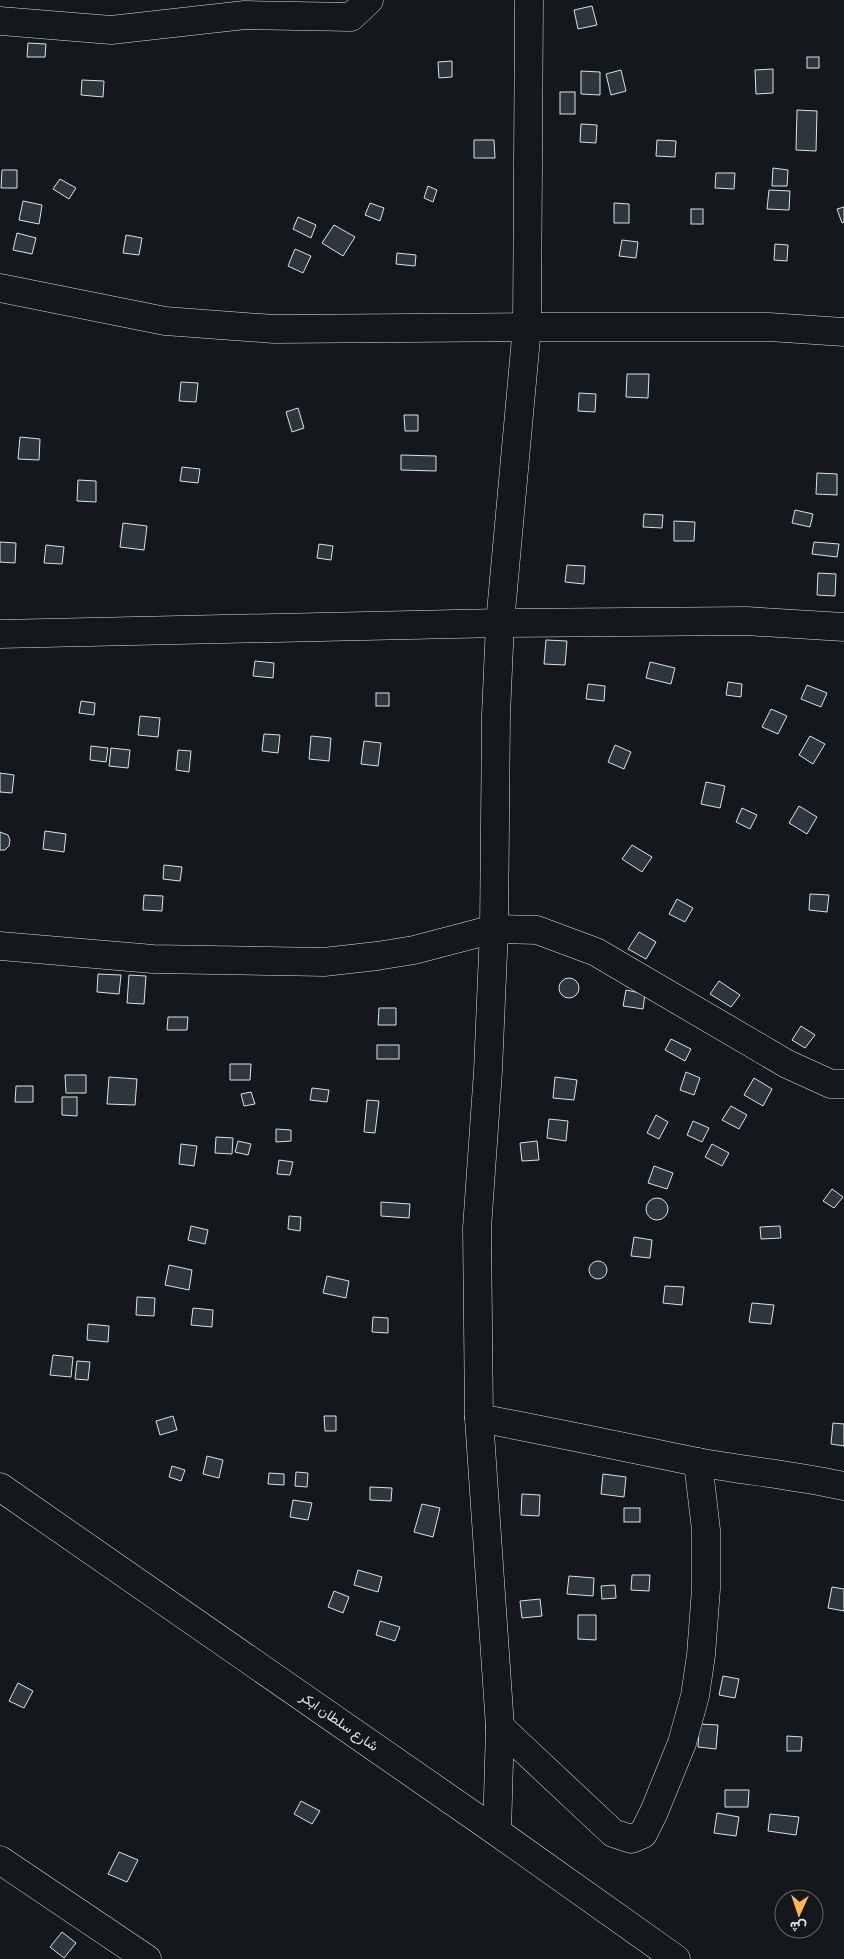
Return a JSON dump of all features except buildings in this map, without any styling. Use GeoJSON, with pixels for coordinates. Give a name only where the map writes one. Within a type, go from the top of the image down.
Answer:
{"type":"FeatureCollection","features":[{"type":"Feature","properties":{"kind":"main road"},"geometry":{"type":"LineString","coordinates":[[0,21],[111,30],[245,14],[351,17],[369,0]]}},
{"type":"Feature","properties":{"kind":"main road"},"geometry":{"type":"LineString","coordinates":[[497,1832],[500,1727],[479,1418],[477,1228],[488,1071],[494,929],[496,715],[500,623],[527,327],[529,0]]}},
{"type":"Feature","properties":{"kind":"main road"},"geometry":{"type":"LineString","coordinates":[[0,288],[165,321],[274,329],[769,327],[844,332]]}},
{"type":"Feature","properties":{"kind":"main road"},"geometry":{"type":"LineString","coordinates":[[0,634],[500,623],[746,621],[844,627]]}},
{"type":"Feature","properties":{"kind":"main road"},"geometry":{"type":"LineString","coordinates":[[0,946],[153,958],[324,962],[414,950],[494,929],[537,930],[596,952],[787,1064],[831,1084],[844,1084]]}},
{"type":"Feature","properties":{"kind":"main road"},"geometry":{"type":"LineString","coordinates":[[479,1418],[622,1445],[698,1462],[820,1480],[844,1486]]}},
{"type":"Feature","properties":{"kind":"main road"},"geometry":{"type":"LineString","coordinates":[[500,1727],[613,1833],[631,1839],[643,1834],[682,1743],[695,1696],[701,1655],[706,1590],[706,1530],[698,1462]]}},
{"type":"Feature","properties":{"kind":"main road","name":"شارع سلطان ابكر"},"geometry":{"type":"LineString","coordinates":[[0,1488],[497,1832],[676,1959]]}},
{"type":"Feature","properties":{"kind":"main road"},"geometry":{"type":"LineString","coordinates":[[0,1860],[147,1959]]}}]}
